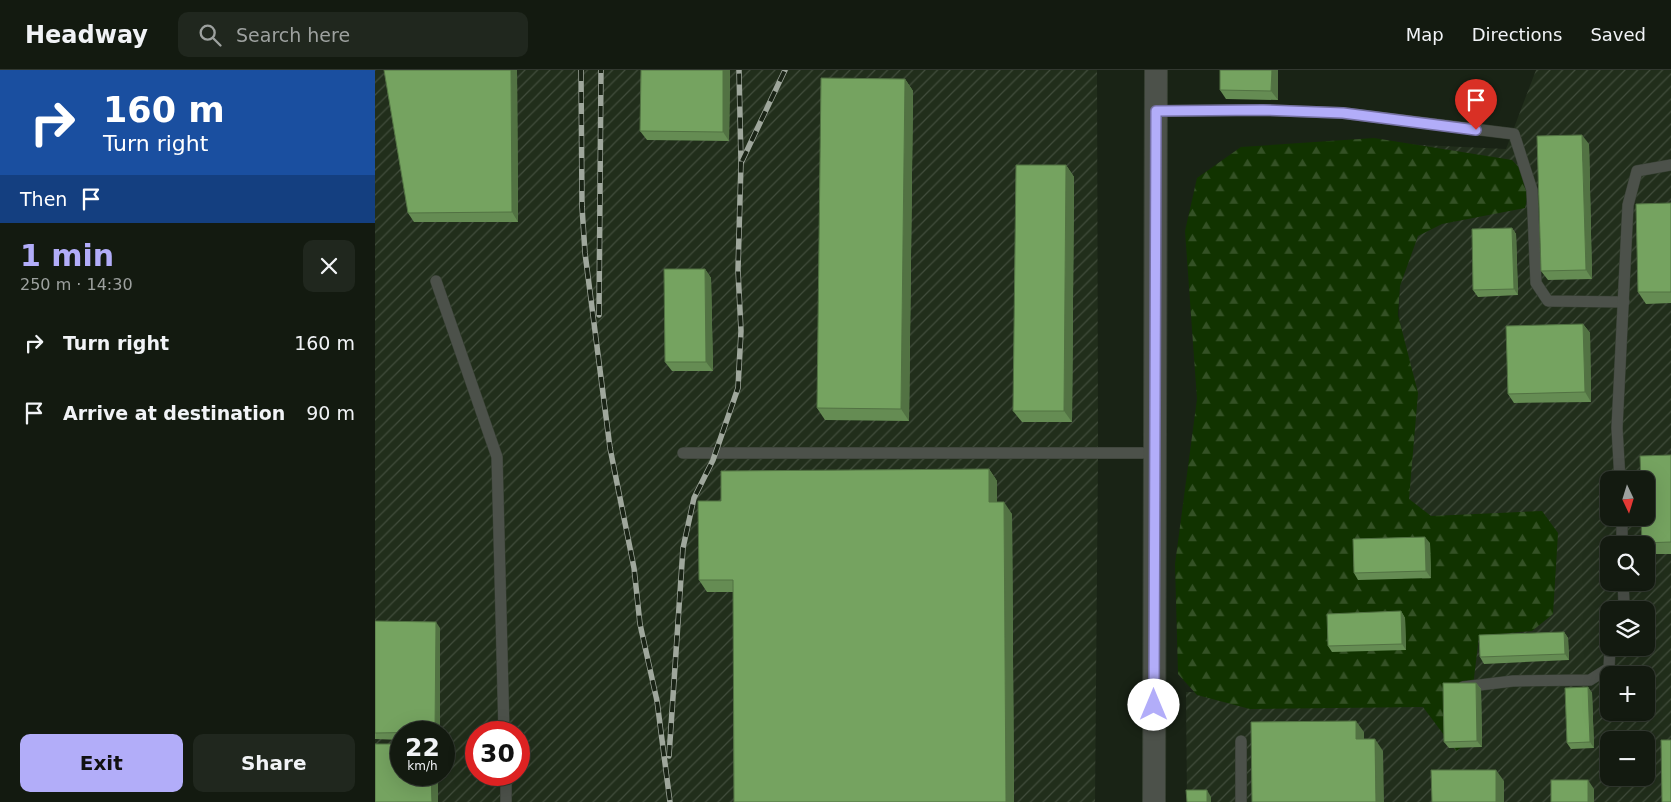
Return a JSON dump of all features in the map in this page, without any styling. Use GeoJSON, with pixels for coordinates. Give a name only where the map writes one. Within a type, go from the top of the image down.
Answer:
{"type":"FeatureCollection","features":[{"type":"Feature","properties":{"kind":"street"},"geometry":{"type":"LineString","coordinates":[[1154,802],[1156,70]]}},
{"type":"Feature","properties":{"kind":"lane"},"geometry":{"type":"LineString","coordinates":[[1156,111],[1263,110],[1343,113],[1514,134],[1532,190],[1536,283],[1548,301],[1624,302]]}},
{"type":"Feature","properties":{"kind":"lane"},"geometry":{"type":"LineString","coordinates":[[1619,471],[1617,428],[1628,204],[1637,171],[1671,165]]}},
{"type":"Feature","properties":{"kind":"lane"},"geometry":{"type":"LineString","coordinates":[[435,281],[497,457],[505,721]]}},
{"type":"Feature","properties":{"kind":"lane"},"geometry":{"type":"LineString","coordinates":[[683,453],[1155,453]]}},
{"type":"Feature","properties":{"kind":"lane"},"geometry":{"type":"LineString","coordinates":[[1450,689],[1513,681],[1590,680],[1609,668],[1610,656]]}},
{"type":"Feature","properties":{"kind":"lane"},"geometry":{"type":"LineString","coordinates":[[1241,741],[1241,802]]}},
{"type":"Feature","properties":{"kind":"lane"},"geometry":{"type":"LineString","coordinates":[[505,786],[506,802]]}},
{"type":"Feature","properties":{"kind":"shaded area"},"geometry":{"type":"Polygon","coordinates":[[[375,70],[1097,70],[1098,453],[1095,802],[375,802],[375,70]]]}},
{"type":"Feature","properties":{"kind":"shaded area"},"geometry":{"type":"Polygon","coordinates":[[[1536,70],[1671,70],[1671,802],[1187,802],[1186,692],[1400,692],[1399,144],[1506,149],[1536,70]]]}},
{"type":"Feature","properties":{"kind":"green space"},"geometry":{"type":"Polygon","coordinates":[[[1374,138],[1512,160],[1531,181],[1525,208],[1442,224],[1418,236],[1400,286],[1398,315],[1418,393],[1409,499],[1431,516],[1542,511],[1558,533],[1553,614],[1532,631],[1479,636],[1466,745],[1456,751],[1423,707],[1250,709],[1197,695],[1178,674],[1175,564],[1197,399],[1185,231],[1197,178],[1241,147],[1374,138]]]}},
{"type":"Feature","properties":{"kind":"building"},"geometry":{"type":"Polygon","coordinates":[[[384,70],[511,70],[512,212],[408,213],[384,70]]]}},
{"type":"Feature","properties":{"kind":"building"},"geometry":{"type":"Polygon","coordinates":[[[641,70],[723,70],[723,132],[640,131],[641,70]]]}},
{"type":"Feature","properties":{"kind":"building"},"geometry":{"type":"Polygon","coordinates":[[[1220,70],[1272,70],[1271,91],[1220,90],[1220,70]]]}},
{"type":"Feature","properties":{"kind":"building"},"geometry":{"type":"Polygon","coordinates":[[[821,78],[905,79],[901,409],[817,408],[821,78]]]}},
{"type":"Feature","properties":{"kind":"building"},"geometry":{"type":"Polygon","coordinates":[[[1582,135],[1586,270],[1541,271],[1537,136],[1582,135]]]}},
{"type":"Feature","properties":{"kind":"building"},"geometry":{"type":"Polygon","coordinates":[[[1016,165],[1066,165],[1064,411],[1013,411],[1016,165]]]}},
{"type":"Feature","properties":{"kind":"building"},"geometry":{"type":"Polygon","coordinates":[[[1671,203],[1671,292],[1638,292],[1636,204],[1671,203]]]}},
{"type":"Feature","properties":{"kind":"building"},"geometry":{"type":"Polygon","coordinates":[[[1512,228],[1514,289],[1473,290],[1472,229],[1512,228]]]}},
{"type":"Feature","properties":{"kind":"building"},"geometry":{"type":"Polygon","coordinates":[[[664,269],[705,269],[706,362],[665,362],[664,269]]]}},
{"type":"Feature","properties":{"kind":"building"},"geometry":{"type":"Polygon","coordinates":[[[1583,324],[1585,392],[1508,394],[1506,326],[1583,324]]]}},
{"type":"Feature","properties":{"kind":"building"},"geometry":{"type":"Polygon","coordinates":[[[1671,455],[1671,542],[1655,543],[1655,536],[1642,536],[1641,526],[1655,526],[1655,471],[1641,471],[1640,456],[1671,455]]]}},
{"type":"Feature","properties":{"kind":"building"},"geometry":{"type":"Polygon","coordinates":[[[989,469],[989,502],[1004,502],[1006,802],[734,802],[733,580],[699,580],[698,501],[721,501],[721,471],[989,469]]]}},
{"type":"Feature","properties":{"kind":"building"},"geometry":{"type":"Polygon","coordinates":[[[1425,537],[1426,571],[1354,573],[1353,539],[1425,537]]]}},
{"type":"Feature","properties":{"kind":"building"},"geometry":{"type":"Polygon","coordinates":[[[1401,611],[1402,644],[1328,646],[1327,614],[1401,611]]]}},
{"type":"Feature","properties":{"kind":"building"},"geometry":{"type":"Polygon","coordinates":[[[375,621],[436,622],[435,721],[390,721],[390,733],[375,733],[375,621]]]}},
{"type":"Feature","properties":{"kind":"building"},"geometry":{"type":"Polygon","coordinates":[[[1564,632],[1565,654],[1480,657],[1479,635],[1564,632]]]}},
{"type":"Feature","properties":{"kind":"building"},"geometry":{"type":"Polygon","coordinates":[[[1443,683],[1476,683],[1477,741],[1444,742],[1443,683]]]}},
{"type":"Feature","properties":{"kind":"building"},"geometry":{"type":"Polygon","coordinates":[[[1588,687],[1590,742],[1567,743],[1565,688],[1588,687]]]}},
{"type":"Feature","properties":{"kind":"building"},"geometry":{"type":"Polygon","coordinates":[[[1356,721],[1356,739],[1375,739],[1376,802],[1252,802],[1251,722],[1356,721]]]}},
{"type":"Feature","properties":{"kind":"building"},"geometry":{"type":"Polygon","coordinates":[[[1661,740],[1671,740],[1671,802],[1662,802],[1661,740]]]}},
{"type":"Feature","properties":{"kind":"building"},"geometry":{"type":"Polygon","coordinates":[[[375,744],[390,744],[390,786],[431,786],[432,802],[375,802],[375,744]]]}},
{"type":"Feature","properties":{"kind":"building"},"geometry":{"type":"Polygon","coordinates":[[[1431,770],[1496,770],[1496,802],[1432,802],[1431,770]]]}},
{"type":"Feature","properties":{"kind":"building"},"geometry":{"type":"Polygon","coordinates":[[[1551,780],[1588,780],[1588,802],[1551,802],[1551,780]]]}},
{"type":"Feature","properties":{"kind":"building"},"geometry":{"type":"Polygon","coordinates":[[[1186,790],[1207,790],[1207,802],[1187,802],[1186,790]]]}},
{"type":"Feature","properties":{"kind":"railway"},"geometry":{"type":"LineString","coordinates":[[581,70],[582,207],[585,253],[610,448],[634,568],[640,624],[657,701],[670,802]]}},
{"type":"Feature","properties":{"kind":"railway"},"geometry":{"type":"LineString","coordinates":[[599,315],[601,70]]}},
{"type":"Feature","properties":{"kind":"railway"},"geometry":{"type":"LineString","coordinates":[[669,756],[683,548],[694,498],[713,460],[738,388],[741,331],[738,270],[741,163],[739,70]]}},
{"type":"Feature","properties":{"kind":"railway"},"geometry":{"type":"LineString","coordinates":[[742,161],[785,70]]}},
{"type":"Feature","properties":{"kind":"route"},"geometry":{"type":"LineString","coordinates":[[1154,705],[1156,111],[1263,110],[1343,113],[1476,130]]}}]}
